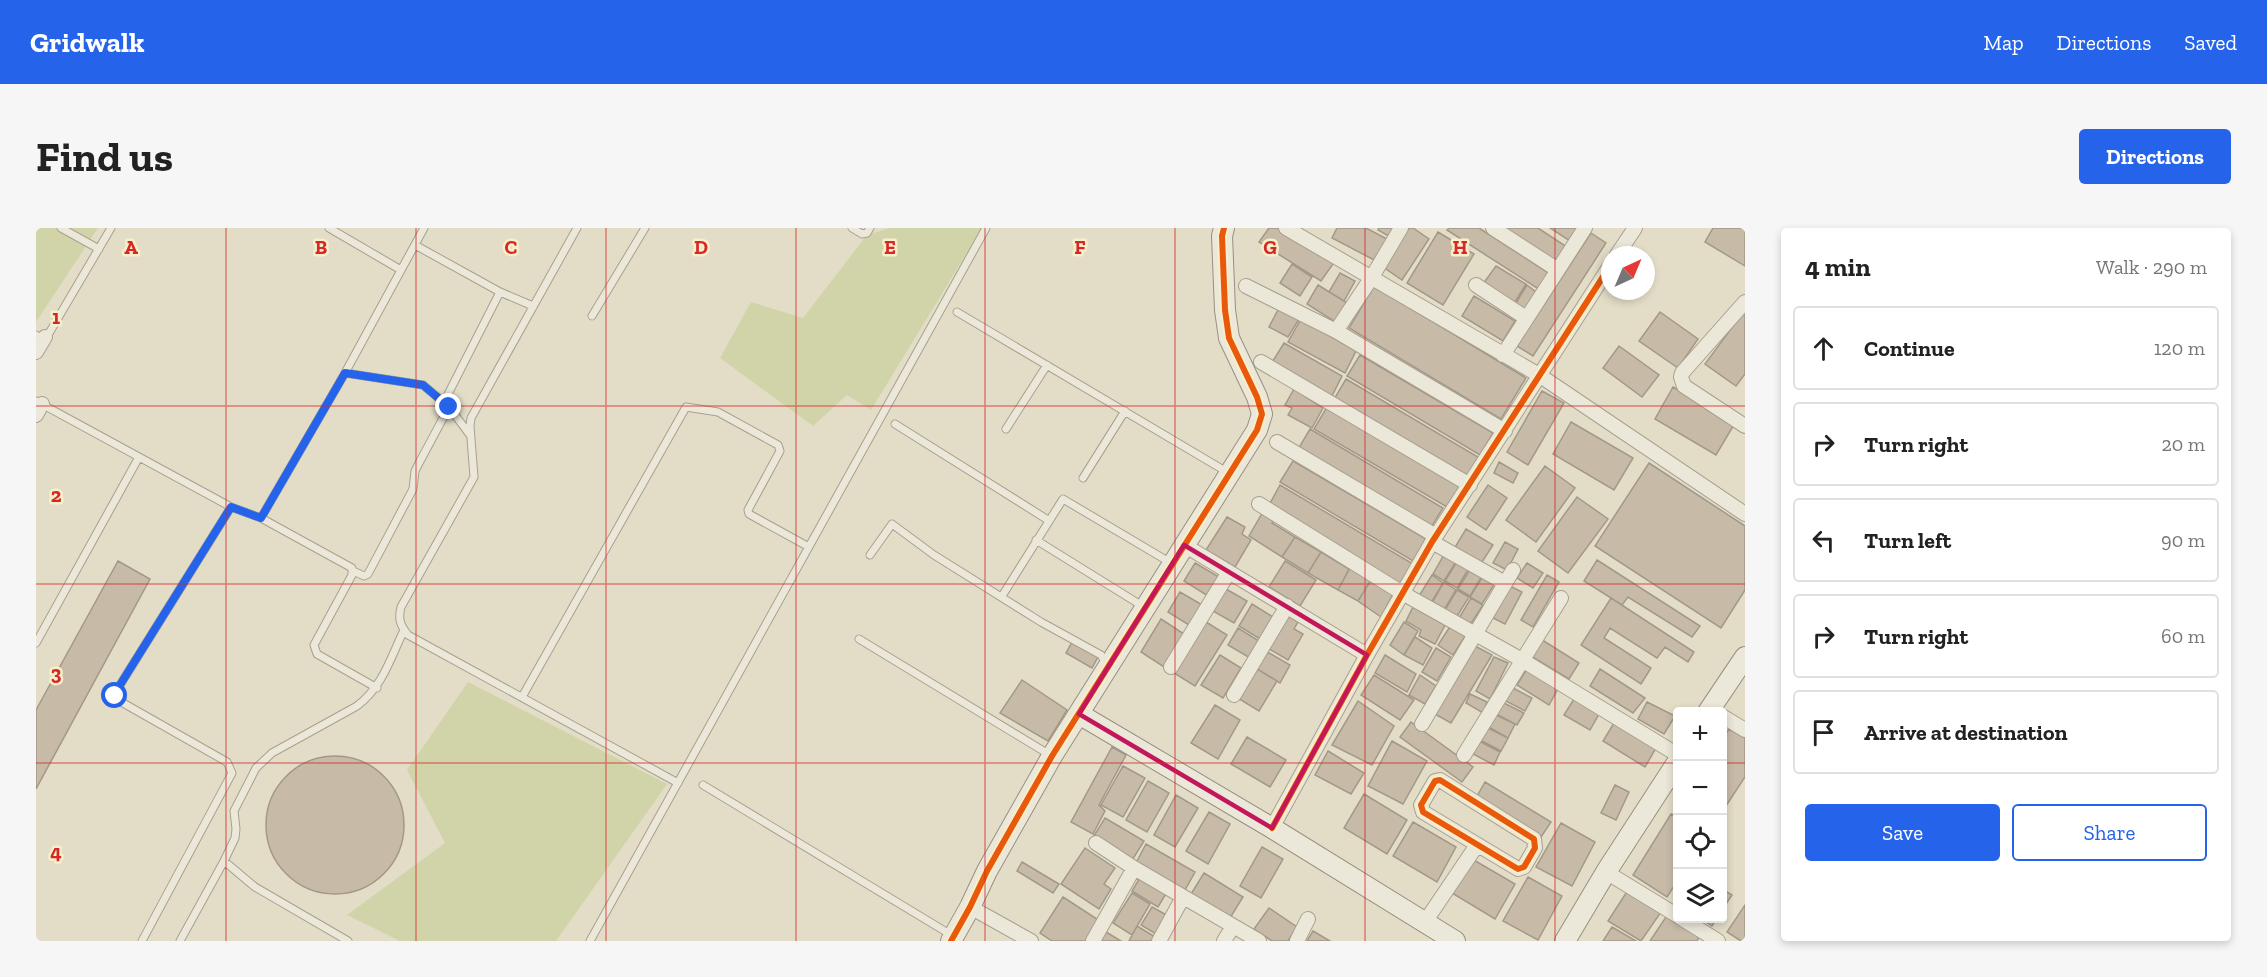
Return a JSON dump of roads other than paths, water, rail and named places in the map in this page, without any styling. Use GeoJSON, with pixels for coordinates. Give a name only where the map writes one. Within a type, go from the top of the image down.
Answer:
{"type":"FeatureCollection","features":[{"type":"Feature","properties":{"kind":"street"},"geometry":{"type":"LineString","coordinates":[[953,939],[987,871],[1078,711],[1257,430],[1262,414],[1257,397],[1229,338],[1225,310],[1222,236],[1224,228]]}},
{"type":"Feature","properties":{"kind":"street"},"geometry":{"type":"LineString","coordinates":[[1286,228],[1539,375],[1745,514]]}},
{"type":"Feature","properties":{"kind":"street"},"geometry":{"type":"LineString","coordinates":[[1336,331],[1401,228]]}},
{"type":"Feature","properties":{"kind":"street"},"geometry":{"type":"LineString","coordinates":[[1493,228],[1558,270]]}},
{"type":"Feature","properties":{"kind":"street"},"geometry":{"type":"LineString","coordinates":[[1503,355],[1585,228]]}},
{"type":"Feature","properties":{"kind":"street"},"geometry":{"type":"LineString","coordinates":[[1623,246],[1635,228]]}},
{"type":"Feature","properties":{"kind":"street"},"geometry":{"type":"LineString","coordinates":[[1272,828],[1434,539],[1506,431],[1539,375],[1601,280]]}},
{"type":"Feature","properties":{"kind":"street"},"geometry":{"type":"LineString","coordinates":[[1476,285],[1526,318]]}},
{"type":"Feature","properties":{"kind":"street"},"geometry":{"type":"LineString","coordinates":[[1246,286],[1336,331],[1506,431]]}},
{"type":"Feature","properties":{"kind":"street"},"geometry":{"type":"LineString","coordinates":[[1745,302],[1682,373],[1681,377],[1684,386],[1745,426]]}},
{"type":"Feature","properties":{"kind":"street"},"geometry":{"type":"LineString","coordinates":[[36,352],[40,336]]}},
{"type":"Feature","properties":{"kind":"street"},"geometry":{"type":"LineString","coordinates":[[1261,362],[1470,485]]}},
{"type":"Feature","properties":{"kind":"street"},"geometry":{"type":"LineString","coordinates":[[1277,442],[1505,583]]}},
{"type":"Feature","properties":{"kind":"street"},"geometry":{"type":"LineString","coordinates":[[1259,504],[1404,594],[1522,660],[1673,753]]}},
{"type":"Feature","properties":{"kind":"street"},"geometry":{"type":"LineString","coordinates":[[1184,545],[1367,656]]}},
{"type":"Feature","properties":{"kind":"street"},"geometry":{"type":"LineString","coordinates":[[1422,724],[1473,634],[1513,570]]}},
{"type":"Feature","properties":{"kind":"street"},"geometry":{"type":"LineString","coordinates":[[1171,667],[1230,572]]}},
{"type":"Feature","properties":{"kind":"street"},"geometry":{"type":"LineString","coordinates":[[1464,754],[1561,598]]}},
{"type":"Feature","properties":{"kind":"street"},"geometry":{"type":"LineString","coordinates":[[1234,695],[1287,606]]}},
{"type":"Feature","properties":{"kind":"street"},"geometry":{"type":"LineString","coordinates":[[1717,707],[1745,657]]}},
{"type":"Feature","properties":{"kind":"street"},"geometry":{"type":"LineString","coordinates":[[1078,711],[1455,941]]}},
{"type":"Feature","properties":{"kind":"street"},"geometry":{"type":"LineString","coordinates":[[1727,720],[1745,730]]}},
{"type":"Feature","properties":{"kind":"street"},"geometry":{"type":"LineString","coordinates":[[1565,941],[1676,761]]}},
{"type":"Feature","properties":{"kind":"street"},"geometry":{"type":"LineString","coordinates":[[1444,780],[1534,839],[1536,844],[1524,867],[1518,869],[1477,844],[1423,812],[1420,805],[1435,781],[1444,780]]}},
{"type":"Feature","properties":{"kind":"street"},"geometry":{"type":"LineString","coordinates":[[1096,843],[1134,868],[1259,941]]}},
{"type":"Feature","properties":{"kind":"street"},"geometry":{"type":"LineString","coordinates":[[1425,922],[1477,844]]}},
{"type":"Feature","properties":{"kind":"street"},"geometry":{"type":"LineString","coordinates":[[1093,941],[1134,868]]}},
{"type":"Feature","properties":{"kind":"street"},"geometry":{"type":"LineString","coordinates":[[1606,872],[1673,913]]}},
{"type":"Feature","properties":{"kind":"street"},"geometry":{"type":"LineString","coordinates":[[1159,941],[1184,897]]}},
{"type":"Feature","properties":{"kind":"street"},"geometry":{"type":"LineString","coordinates":[[970,907],[1032,941]]}},
{"type":"Feature","properties":{"kind":"street"},"geometry":{"type":"LineString","coordinates":[[1297,941],[1308,920]]}},
{"type":"Feature","properties":{"kind":"street"},"geometry":{"type":"LineString","coordinates":[[1689,923],[1718,941]]}},
{"type":"Feature","properties":{"kind":"street"},"geometry":{"type":"LineString","coordinates":[[1224,941],[1233,926]]}},
{"type":"Feature","properties":{"kind":"lane"},"geometry":{"type":"LineString","coordinates":[[61,228],[99,249]]}},
{"type":"Feature","properties":{"kind":"lane"},"geometry":{"type":"LineString","coordinates":[[40,336],[48,335],[111,228]]}},
{"type":"Feature","properties":{"kind":"lane"},"geometry":{"type":"LineString","coordinates":[[328,228],[401,270]]}},
{"type":"Feature","properties":{"kind":"lane"},"geometry":{"type":"LineString","coordinates":[[261,518],[345,373],[424,228]]}},
{"type":"Feature","properties":{"kind":"lane"},"geometry":{"type":"LineString","coordinates":[[578,228],[471,418],[470,435],[474,477],[401,607],[399,616],[408,635],[678,783]]}},
{"type":"Feature","properties":{"kind":"lane"},"geometry":{"type":"LineString","coordinates":[[592,316],[645,228]]}},
{"type":"Feature","properties":{"kind":"lane"},"geometry":{"type":"LineString","coordinates":[[852,228],[862,234],[867,233],[870,228]]}},
{"type":"Feature","properties":{"kind":"lane"},"geometry":{"type":"LineString","coordinates":[[590,941],[986,228]]}},
{"type":"Feature","properties":{"kind":"lane"},"geometry":{"type":"LineString","coordinates":[[415,245],[500,292],[533,306]]}},
{"type":"Feature","properties":{"kind":"lane"},"geometry":{"type":"LineString","coordinates":[[38,407],[139,457],[231,507],[261,518],[364,576],[368,574],[413,489],[415,471],[500,292]]}},
{"type":"Feature","properties":{"kind":"lane"},"geometry":{"type":"LineString","coordinates":[[957,312],[1229,473]]}},
{"type":"Feature","properties":{"kind":"lane"},"geometry":{"type":"LineString","coordinates":[[1006,429],[1047,365]]}},
{"type":"Feature","properties":{"kind":"lane"},"geometry":{"type":"LineString","coordinates":[[345,373],[423,385],[446,404],[470,435]]}},
{"type":"Feature","properties":{"kind":"lane"},"geometry":{"type":"LineString","coordinates":[[522,697],[686,406],[717,412],[778,445],[780,451],[748,510],[749,514],[808,547]]}},
{"type":"Feature","properties":{"kind":"lane"},"geometry":{"type":"LineString","coordinates":[[1083,478],[1125,411]]}},
{"type":"Feature","properties":{"kind":"lane"},"geometry":{"type":"LineString","coordinates":[[895,424],[1048,520]]}},
{"type":"Feature","properties":{"kind":"lane"},"geometry":{"type":"LineString","coordinates":[[36,643],[139,457]]}},
{"type":"Feature","properties":{"kind":"lane"},"geometry":{"type":"LineString","coordinates":[[1002,596],[1048,520],[1061,500],[1065,499],[1172,564]]}},
{"type":"Feature","properties":{"kind":"lane"},"geometry":{"type":"LineString","coordinates":[[142,941],[232,773],[227,762],[116,699],[115,693],[231,507]]}},
{"type":"Feature","properties":{"kind":"lane"},"geometry":{"type":"LineString","coordinates":[[870,555],[892,524],[934,555],[1041,622],[1101,655],[1104,660],[1103,665],[1078,711]]}},
{"type":"Feature","properties":{"kind":"lane"},"geometry":{"type":"LineString","coordinates":[[1036,540],[1144,607]]}},
{"type":"Feature","properties":{"kind":"lane"},"geometry":{"type":"LineString","coordinates":[[353,571],[314,645],[314,650],[317,654],[377,688]]}},
{"type":"Feature","properties":{"kind":"lane"},"geometry":{"type":"LineString","coordinates":[[180,941],[224,861],[236,829],[234,811],[256,768],[272,753],[357,706],[377,688],[404,630]]}},
{"type":"Feature","properties":{"kind":"lane"},"geometry":{"type":"LineString","coordinates":[[859,639],[1052,756]]}},
{"type":"Feature","properties":{"kind":"lane"},"geometry":{"type":"LineString","coordinates":[[703,785],[953,939]]}},
{"type":"Feature","properties":{"kind":"lane"},"geometry":{"type":"LineString","coordinates":[[224,861],[255,887],[348,941]]}}]}
